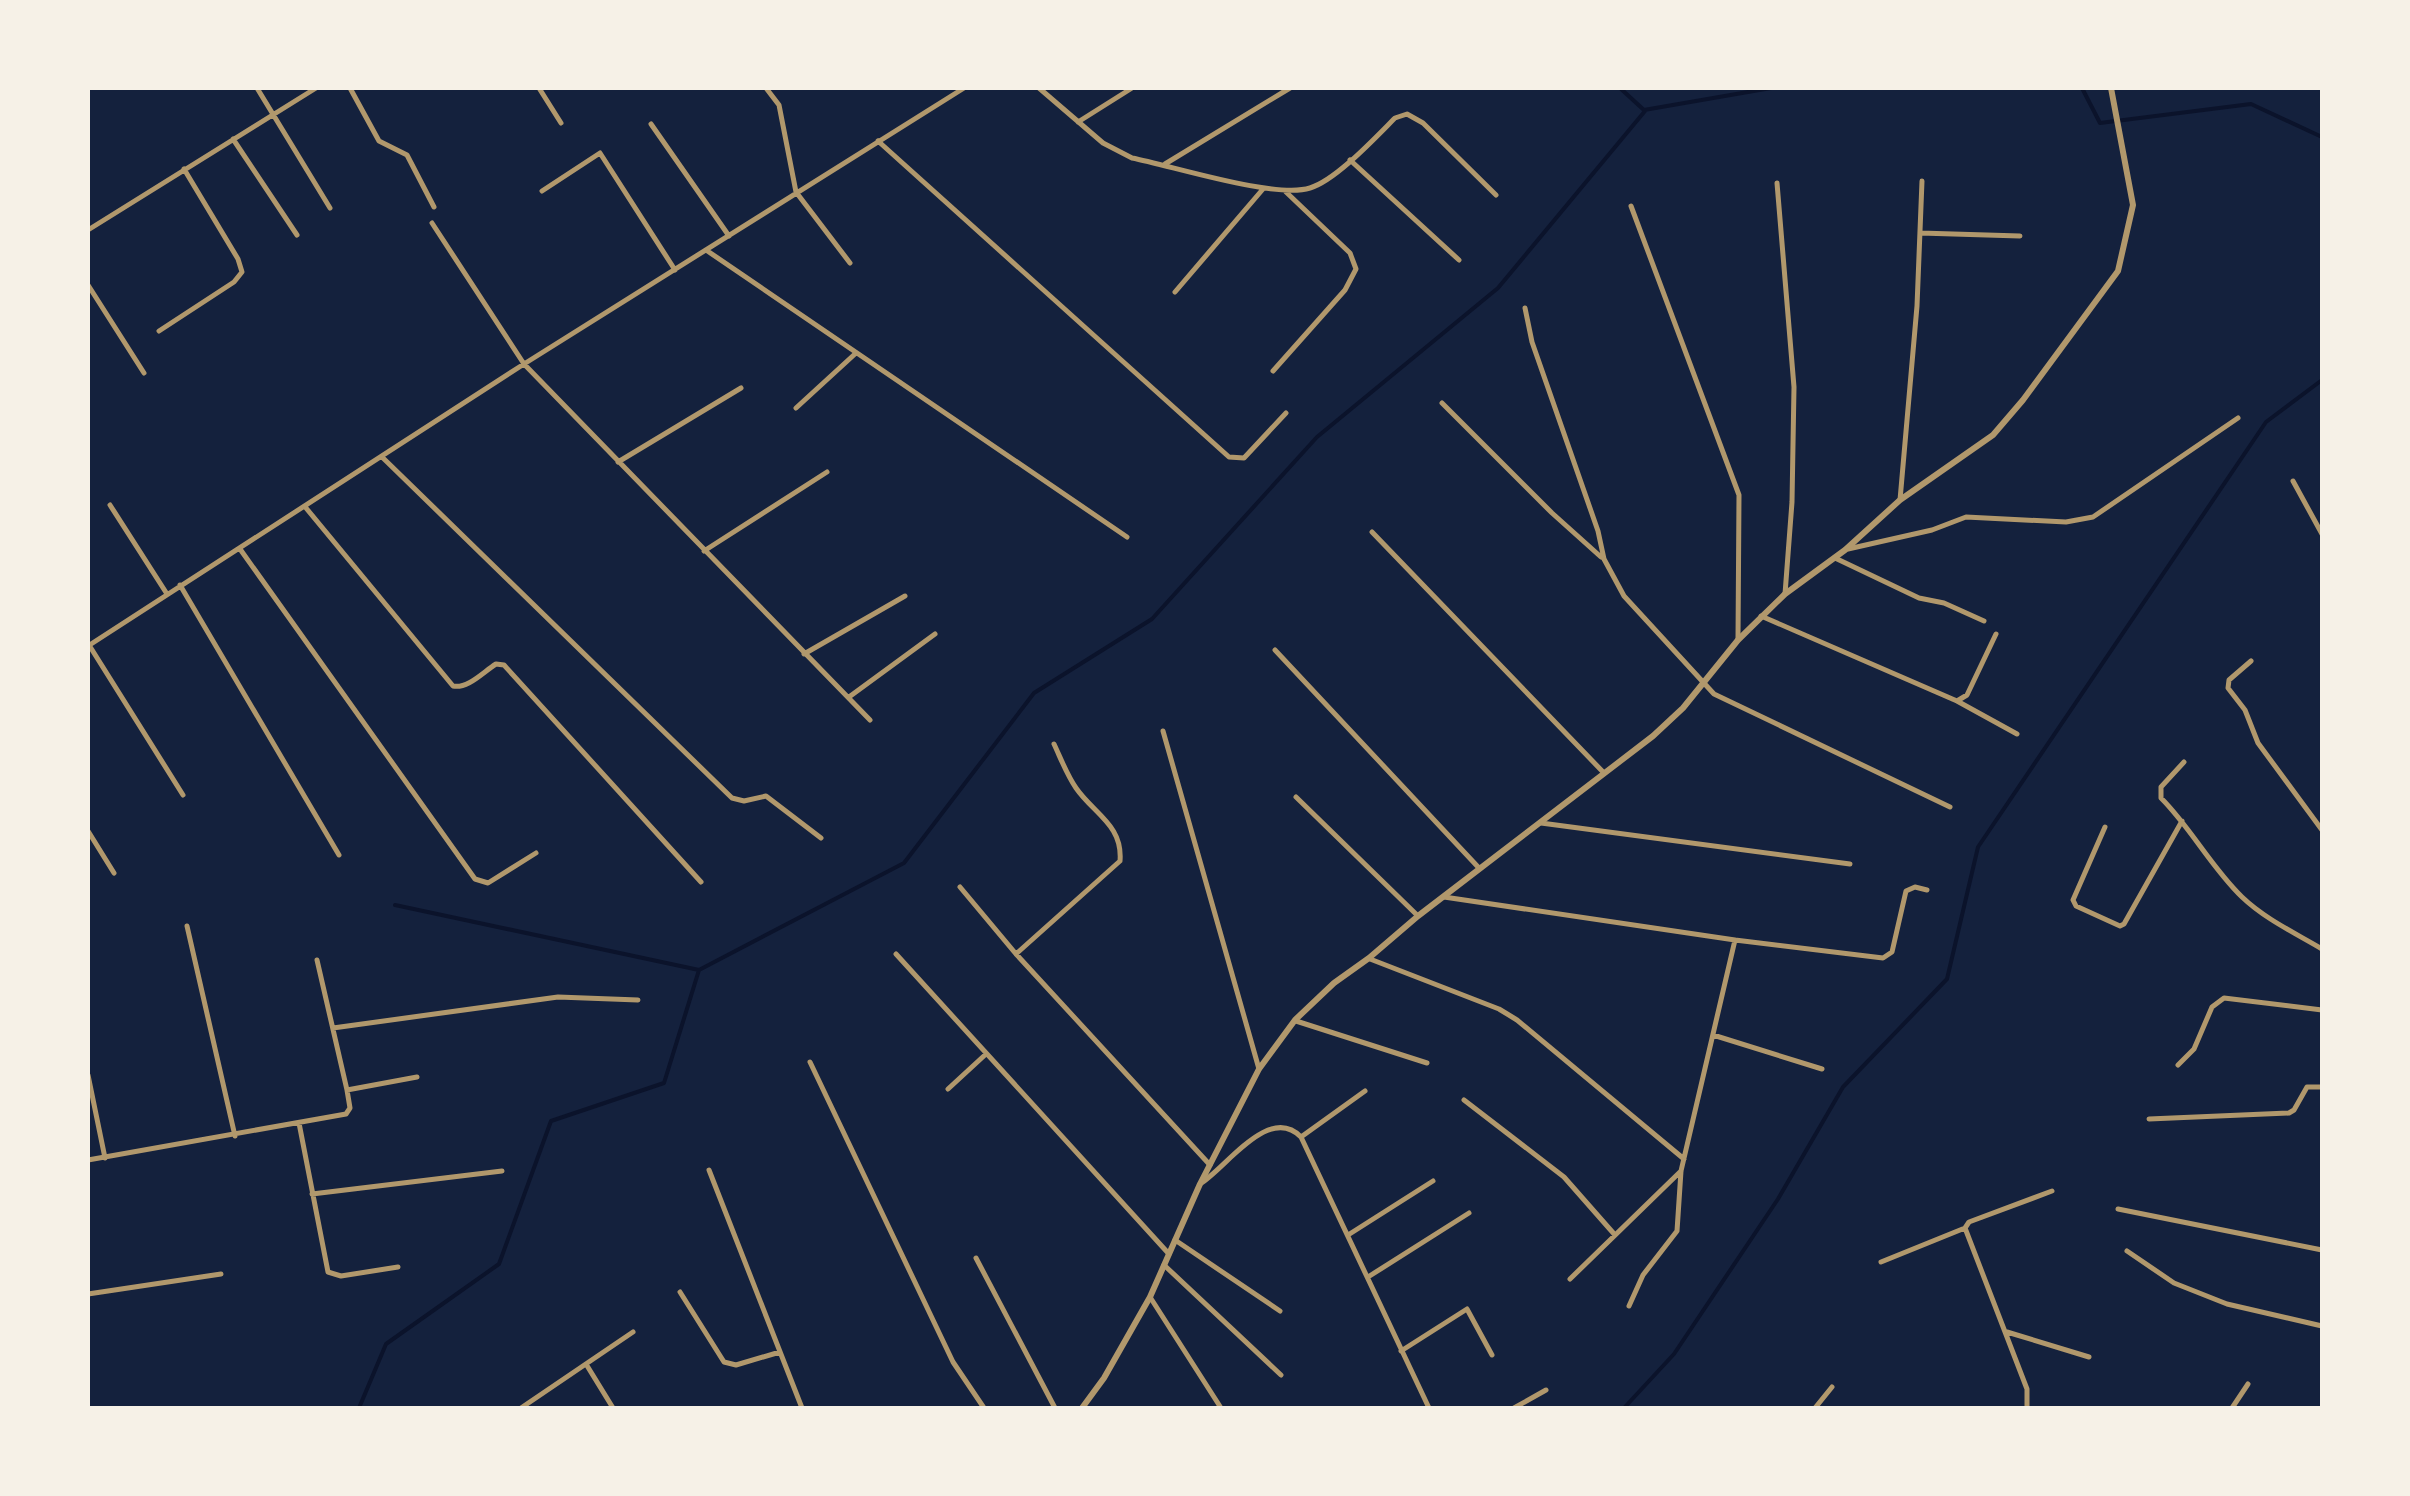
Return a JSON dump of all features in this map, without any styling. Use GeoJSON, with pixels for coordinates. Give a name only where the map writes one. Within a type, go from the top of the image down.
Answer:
{"type":"FeatureCollection","features":[{"type":"Feature","properties":{"kind":"street"},"geometry":{"type":"LineString","coordinates":[[256,88],[330,208]]}},
{"type":"Feature","properties":{"kind":"street"},"geometry":{"type":"LineString","coordinates":[[88,230],[316,88]]}},
{"type":"Feature","properties":{"kind":"street"},"geometry":{"type":"LineString","coordinates":[[350,88],[379,142],[406,154],[434,207]]}},
{"type":"Feature","properties":{"kind":"street"},"geometry":{"type":"LineString","coordinates":[[539,88],[561,122]]}},
{"type":"Feature","properties":{"kind":"street"},"geometry":{"type":"LineString","coordinates":[[766,88],[778,106],[796,192],[850,263]]}},
{"type":"Feature","properties":{"kind":"street"},"geometry":{"type":"LineString","coordinates":[[183,795],[88,646],[524,364],[964,88]]}},
{"type":"Feature","properties":{"kind":"street"},"geometry":{"type":"LineString","coordinates":[[1039,88],[1113,150],[1263,189],[1311,188],[1395,118],[1407,114],[1423,123],[1496,195]]}},
{"type":"Feature","properties":{"kind":"street"},"geometry":{"type":"LineString","coordinates":[[1078,122],[1132,88]]}},
{"type":"Feature","properties":{"kind":"street"},"geometry":{"type":"LineString","coordinates":[[1166,164],[1290,88]]}},
{"type":"Feature","properties":{"kind":"street"},"geometry":{"type":"LineString","coordinates":[[1082,1408],[1150,1296],[1258,1069],[1295,1020],[1334,982],[1653,736],[1704,685],[1738,640],[1785,594],[1845,550],[1900,500],[1979,446],[2023,400],[2118,271],[2133,205],[2110,88]]}},
{"type":"Feature","properties":{"kind":"street"},"geometry":{"type":"LineString","coordinates":[[651,124],[728,236]]}},
{"type":"Feature","properties":{"kind":"street"},"geometry":{"type":"LineString","coordinates":[[233,139],[297,235]]}},
{"type":"Feature","properties":{"kind":"street"},"geometry":{"type":"LineString","coordinates":[[878,141],[1229,458],[1244,458],[1286,413]]}},
{"type":"Feature","properties":{"kind":"street"},"geometry":{"type":"LineString","coordinates":[[542,191],[600,154],[675,270]]}},
{"type":"Feature","properties":{"kind":"street"},"geometry":{"type":"LineString","coordinates":[[1350,159],[1459,260]]}},
{"type":"Feature","properties":{"kind":"street"},"geometry":{"type":"LineString","coordinates":[[159,330],[234,282],[242,272],[184,168]]}},
{"type":"Feature","properties":{"kind":"street"},"geometry":{"type":"LineString","coordinates":[[1900,500],[1922,181]]}},
{"type":"Feature","properties":{"kind":"street"},"geometry":{"type":"LineString","coordinates":[[1777,183],[1794,387],[1785,594]]}},
{"type":"Feature","properties":{"kind":"street"},"geometry":{"type":"LineString","coordinates":[[1175,292],[1263,189]]}},
{"type":"Feature","properties":{"kind":"street"},"geometry":{"type":"LineString","coordinates":[[1273,370],[1346,290],[1356,269],[1350,253],[1284,190]]}},
{"type":"Feature","properties":{"kind":"street"},"geometry":{"type":"LineString","coordinates":[[1631,206],[1738,490],[1738,640]]}},
{"type":"Feature","properties":{"kind":"street"},"geometry":{"type":"LineString","coordinates":[[432,222],[524,364],[870,720]]}},
{"type":"Feature","properties":{"kind":"street"},"geometry":{"type":"LineString","coordinates":[[1920,233],[2020,236]]}},
{"type":"Feature","properties":{"kind":"street"},"geometry":{"type":"LineString","coordinates":[[706,250],[1127,538]]}},
{"type":"Feature","properties":{"kind":"street"},"geometry":{"type":"LineString","coordinates":[[88,285],[144,373]]}},
{"type":"Feature","properties":{"kind":"street"},"geometry":{"type":"LineString","coordinates":[[1525,308],[1532,342],[1604,559],[1624,596],[1704,685],[1736,706],[1950,808]]}},
{"type":"Feature","properties":{"kind":"street"},"geometry":{"type":"LineString","coordinates":[[796,408],[856,354]]}},
{"type":"Feature","properties":{"kind":"street"},"geometry":{"type":"LineString","coordinates":[[618,462],[741,388]]}},
{"type":"Feature","properties":{"kind":"street"},"geometry":{"type":"LineString","coordinates":[[1442,403],[1604,559]]}},
{"type":"Feature","properties":{"kind":"street"},"geometry":{"type":"LineString","coordinates":[[1845,550],[1932,530],[1966,517],[2066,522],[2094,517],[2238,418]]}},
{"type":"Feature","properties":{"kind":"street"},"geometry":{"type":"LineString","coordinates":[[382,457],[732,798],[744,801],[766,796],[821,838]]}},
{"type":"Feature","properties":{"kind":"street"},"geometry":{"type":"LineString","coordinates":[[704,551],[827,472]]}},
{"type":"Feature","properties":{"kind":"street"},"geometry":{"type":"LineString","coordinates":[[2293,481],[2322,534]]}},
{"type":"Feature","properties":{"kind":"street"},"geometry":{"type":"LineString","coordinates":[[110,506],[167,594]]}},
{"type":"Feature","properties":{"kind":"street"},"geometry":{"type":"LineString","coordinates":[[305,507],[448,682],[460,687],[502,664],[700,882]]}},
{"type":"Feature","properties":{"kind":"street"},"geometry":{"type":"LineString","coordinates":[[1372,532],[1604,773]]}},
{"type":"Feature","properties":{"kind":"street"},"geometry":{"type":"LineString","coordinates":[[240,549],[473,877],[488,883],[536,852]]}},
{"type":"Feature","properties":{"kind":"street"},"geometry":{"type":"LineString","coordinates":[[1835,558],[1919,598],[1944,603],[1984,621]]}},
{"type":"Feature","properties":{"kind":"street"},"geometry":{"type":"LineString","coordinates":[[180,585],[339,855]]}},
{"type":"Feature","properties":{"kind":"street"},"geometry":{"type":"LineString","coordinates":[[804,654],[905,596]]}},
{"type":"Feature","properties":{"kind":"street"},"geometry":{"type":"LineString","coordinates":[[1761,616],[1958,701],[2018,734]]}},
{"type":"Feature","properties":{"kind":"street"},"geometry":{"type":"LineString","coordinates":[[848,698],[935,634]]}},
{"type":"Feature","properties":{"kind":"street"},"geometry":{"type":"LineString","coordinates":[[1958,701],[1967,695],[1996,634]]}},
{"type":"Feature","properties":{"kind":"street"},"geometry":{"type":"LineString","coordinates":[[1275,650],[1479,868]]}},
{"type":"Feature","properties":{"kind":"street"},"geometry":{"type":"LineString","coordinates":[[2251,661],[2229,680],[2228,688],[2245,710],[2258,743],[2322,830]]}},
{"type":"Feature","properties":{"kind":"street"},"geometry":{"type":"LineString","coordinates":[[1164,732],[1258,1069]]}},
{"type":"Feature","properties":{"kind":"street"},"geometry":{"type":"LineString","coordinates":[[1016,954],[1120,860],[1120,841],[1112,825],[1078,792],[1054,744]]}},
{"type":"Feature","properties":{"kind":"street"},"geometry":{"type":"LineString","coordinates":[[2184,762],[2160,792],[2161,798],[2183,820],[2244,899],[2322,949]]}},
{"type":"Feature","properties":{"kind":"street"},"geometry":{"type":"LineString","coordinates":[[1296,797],[1418,916]]}},
{"type":"Feature","properties":{"kind":"street"},"geometry":{"type":"LineString","coordinates":[[2105,828],[2073,900],[2076,906],[2120,926],[2183,820]]}},
{"type":"Feature","properties":{"kind":"street"},"geometry":{"type":"LineString","coordinates":[[1541,823],[1850,864]]}},
{"type":"Feature","properties":{"kind":"street"},"geometry":{"type":"LineString","coordinates":[[88,831],[114,873]]}},
{"type":"Feature","properties":{"kind":"street"},"geometry":{"type":"LineString","coordinates":[[960,887],[1016,954],[1210,1165]]}},
{"type":"Feature","properties":{"kind":"street"},"geometry":{"type":"LineString","coordinates":[[1444,897],[1883,958],[1892,952],[1906,892],[1915,887],[1927,890]]}},
{"type":"Feature","properties":{"kind":"street"},"geometry":{"type":"LineString","coordinates":[[187,926],[235,1136]]}},
{"type":"Feature","properties":{"kind":"street"},"geometry":{"type":"LineString","coordinates":[[1629,1306],[1642,1275],[1677,1231],[1681,1171],[1735,940]]}},
{"type":"Feature","properties":{"kind":"street"},"geometry":{"type":"LineString","coordinates":[[896,954],[1169,1254]]}},
{"type":"Feature","properties":{"kind":"street"},"geometry":{"type":"LineString","coordinates":[[1368,958],[1517,1020],[1684,1159]]}},
{"type":"Feature","properties":{"kind":"street"},"geometry":{"type":"LineString","coordinates":[[88,1160],[346,1114],[350,1108],[347,1090],[317,960]]}},
{"type":"Feature","properties":{"kind":"street"},"geometry":{"type":"LineString","coordinates":[[334,1028],[558,997],[638,1000]]}},
{"type":"Feature","properties":{"kind":"street"},"geometry":{"type":"LineString","coordinates":[[2178,1065],[2194,1050],[2212,1006],[2224,998],[2322,1010]]}},
{"type":"Feature","properties":{"kind":"street"},"geometry":{"type":"LineString","coordinates":[[1295,1020],[1426,1063]]}},
{"type":"Feature","properties":{"kind":"street"},"geometry":{"type":"LineString","coordinates":[[1713,1034],[1822,1068]]}},
{"type":"Feature","properties":{"kind":"street"},"geometry":{"type":"LineString","coordinates":[[948,1089],[986,1054]]}},
{"type":"Feature","properties":{"kind":"street"},"geometry":{"type":"LineString","coordinates":[[810,1062],[953,1362],[984,1408]]}},
{"type":"Feature","properties":{"kind":"street"},"geometry":{"type":"LineString","coordinates":[[88,1075],[105,1158]]}},
{"type":"Feature","properties":{"kind":"street"},"geometry":{"type":"LineString","coordinates":[[347,1090],[417,1077]]}},
{"type":"Feature","properties":{"kind":"street"},"geometry":{"type":"LineString","coordinates":[[2150,1118],[2288,1113],[2308,1087],[2322,1087]]}},
{"type":"Feature","properties":{"kind":"street"},"geometry":{"type":"LineString","coordinates":[[1301,1137],[1365,1090]]}},
{"type":"Feature","properties":{"kind":"street"},"geometry":{"type":"LineString","coordinates":[[1464,1100],[1564,1177],[1615,1235]]}},
{"type":"Feature","properties":{"kind":"street"},"geometry":{"type":"LineString","coordinates":[[299,1123],[330,1274],[342,1276],[398,1267]]}},
{"type":"Feature","properties":{"kind":"street"},"geometry":{"type":"LineString","coordinates":[[1200,1184],[1266,1130],[1280,1125],[1292,1127],[1301,1137],[1429,1408]]}},
{"type":"Feature","properties":{"kind":"street"},"geometry":{"type":"LineString","coordinates":[[709,1170],[802,1408]]}},
{"type":"Feature","properties":{"kind":"street"},"geometry":{"type":"LineString","coordinates":[[312,1194],[502,1171]]}},
{"type":"Feature","properties":{"kind":"street"},"geometry":{"type":"LineString","coordinates":[[1570,1279],[1681,1171]]}},
{"type":"Feature","properties":{"kind":"street"},"geometry":{"type":"LineString","coordinates":[[1348,1234],[1433,1181]]}},
{"type":"Feature","properties":{"kind":"street"},"geometry":{"type":"LineString","coordinates":[[1880,1262],[2052,1191]]}},
{"type":"Feature","properties":{"kind":"street"},"geometry":{"type":"LineString","coordinates":[[2118,1209],[2322,1250]]}},
{"type":"Feature","properties":{"kind":"street"},"geometry":{"type":"LineString","coordinates":[[1368,1276],[1469,1213]]}},
{"type":"Feature","properties":{"kind":"street"},"geometry":{"type":"LineString","coordinates":[[1966,1226],[2027,1389],[2027,1408]]}},
{"type":"Feature","properties":{"kind":"street"},"geometry":{"type":"LineString","coordinates":[[1175,1240],[1280,1311]]}},
{"type":"Feature","properties":{"kind":"street"},"geometry":{"type":"LineString","coordinates":[[2127,1251],[2174,1284],[2227,1304],[2322,1326]]}},
{"type":"Feature","properties":{"kind":"street"},"geometry":{"type":"LineString","coordinates":[[976,1258],[1055,1408]]}},
{"type":"Feature","properties":{"kind":"street"},"geometry":{"type":"LineString","coordinates":[[1164,1265],[1280,1375]]}},
{"type":"Feature","properties":{"kind":"street"},"geometry":{"type":"LineString","coordinates":[[88,1294],[221,1274]]}},
{"type":"Feature","properties":{"kind":"street"},"geometry":{"type":"LineString","coordinates":[[680,1292],[724,1362],[736,1365],[780,1352]]}},
{"type":"Feature","properties":{"kind":"street"},"geometry":{"type":"LineString","coordinates":[[1150,1296],[1221,1408]]}},
{"type":"Feature","properties":{"kind":"street"},"geometry":{"type":"LineString","coordinates":[[1400,1352],[1467,1309],[1492,1355]]}},
{"type":"Feature","properties":{"kind":"street"},"geometry":{"type":"LineString","coordinates":[[521,1408],[633,1332]]}},
{"type":"Feature","properties":{"kind":"street"},"geometry":{"type":"LineString","coordinates":[[2007,1332],[2089,1357]]}},
{"type":"Feature","properties":{"kind":"street"},"geometry":{"type":"LineString","coordinates":[[586,1364],[613,1408]]}},
{"type":"Feature","properties":{"kind":"street"},"geometry":{"type":"LineString","coordinates":[[2232,1408],[2248,1384]]}},
{"type":"Feature","properties":{"kind":"street"},"geometry":{"type":"LineString","coordinates":[[1815,1408],[1832,1387]]}},
{"type":"Feature","properties":{"kind":"street"},"geometry":{"type":"LineString","coordinates":[[1514,1408],[1546,1390]]}},
{"type":"Feature","properties":{"kind":"waterway"},"geometry":{"type":"LineString","coordinates":[[395,905],[699,970],[904,863],[1034,693],[1152,619],[1317,437],[1498,288],[1645,111],[1620,88]]}},
{"type":"Feature","properties":{"kind":"waterway"},"geometry":{"type":"LineString","coordinates":[[1644,110],[1771,88]]}},
{"type":"Feature","properties":{"kind":"waterway"},"geometry":{"type":"LineString","coordinates":[[2082,88],[2100,123],[2251,104],[2322,137]]}},
{"type":"Feature","properties":{"kind":"waterway"},"geometry":{"type":"LineString","coordinates":[[1624,1408],[1674,1354],[1778,1199],[1843,1087],[1947,979],[1978,847],[2266,422],[2322,380]]}},
{"type":"Feature","properties":{"kind":"waterway"},"geometry":{"type":"LineString","coordinates":[[359,1408],[386,1344],[499,1264],[551,1121],[664,1083],[699,970]]}}]}
